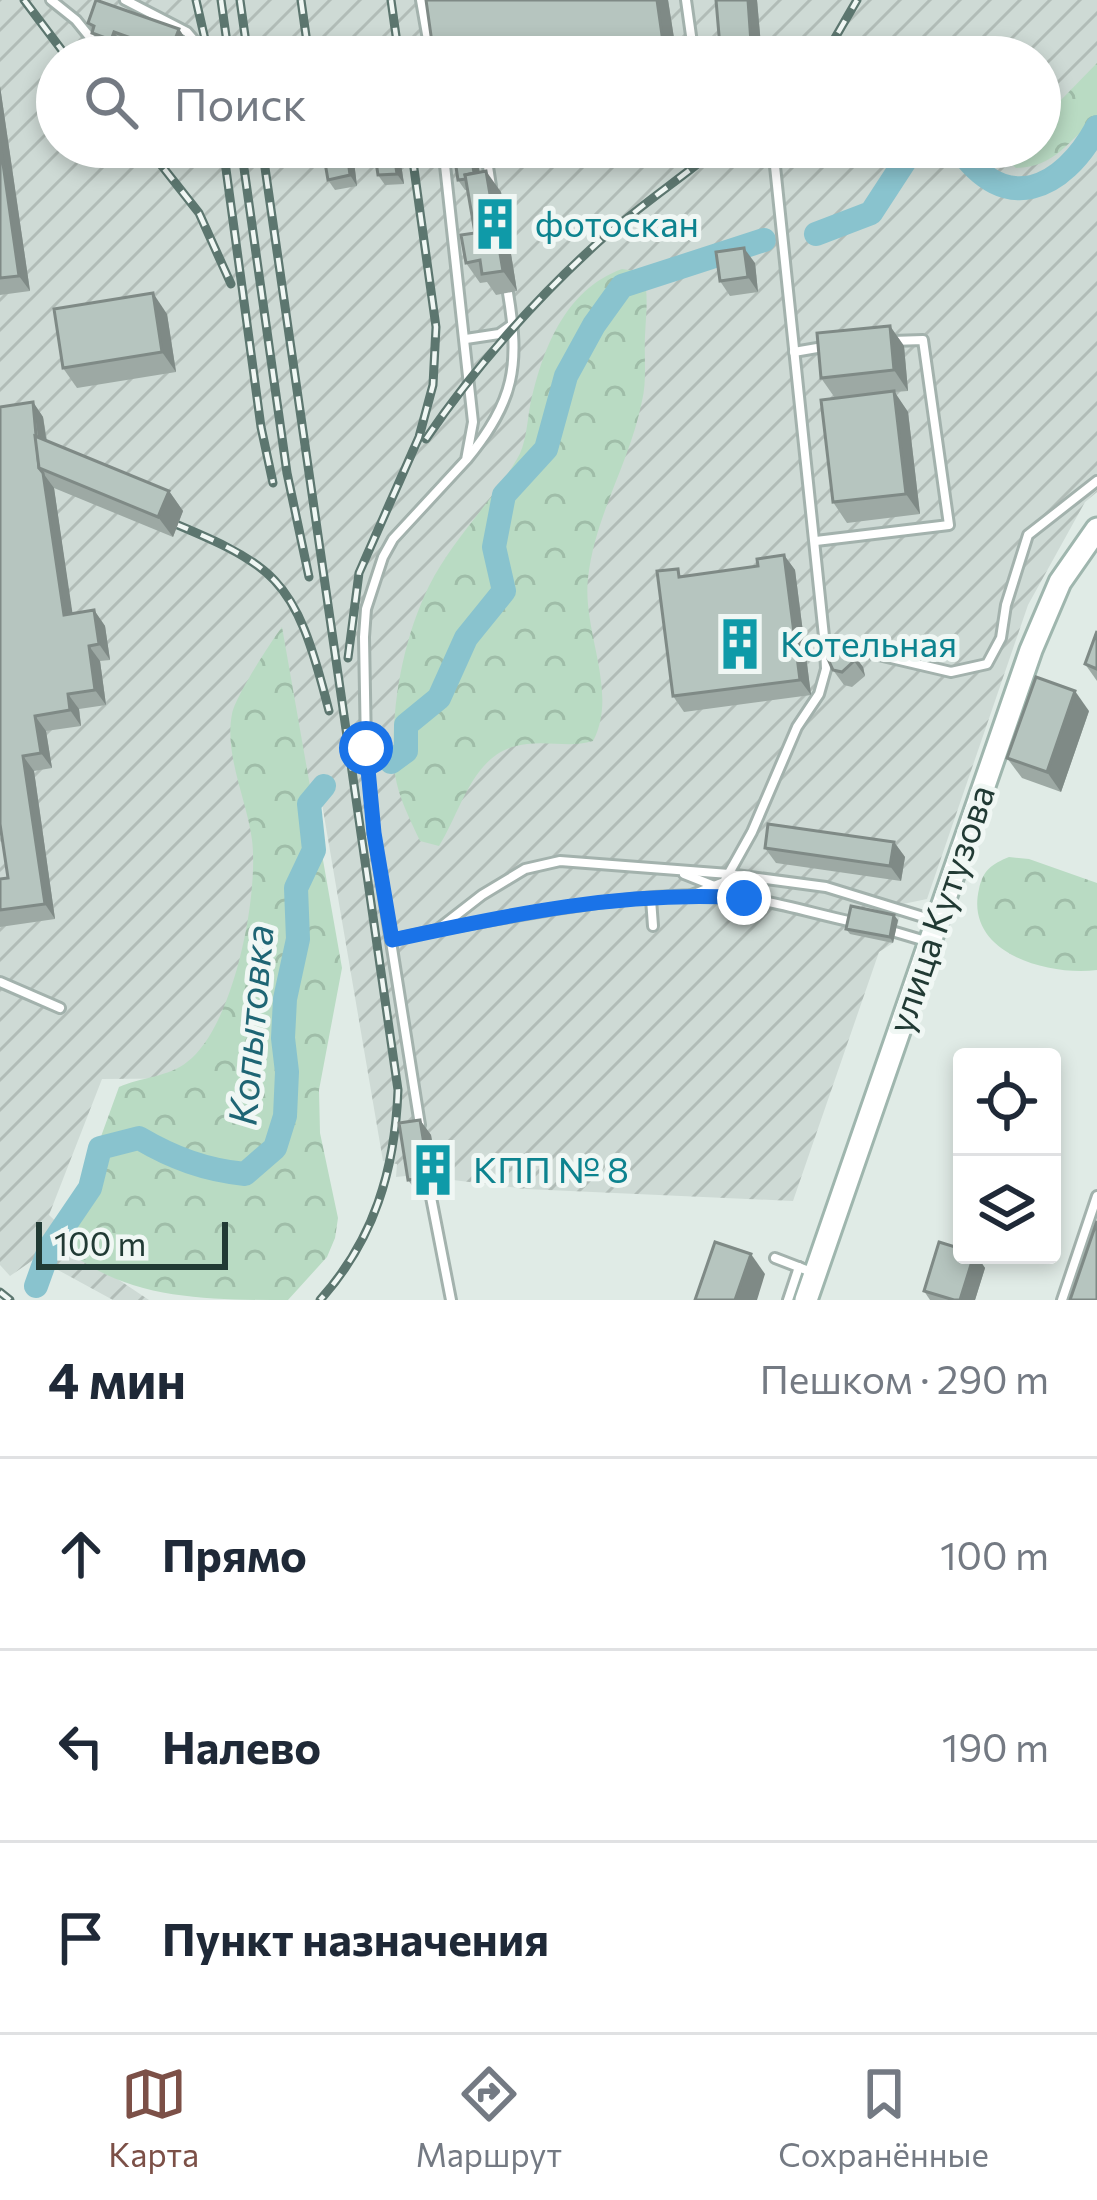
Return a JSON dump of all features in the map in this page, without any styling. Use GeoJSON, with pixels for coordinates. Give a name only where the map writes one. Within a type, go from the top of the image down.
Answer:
{"type":"FeatureCollection","features":[{"type":"Feature","properties":{"kind":"street","name":"улица Кутузова"},"geometry":{"type":"LineString","coordinates":[[806,1300],[807,1270],[1046,611],[1075,557],[1097,529]]}},
{"type":"Feature","properties":{"kind":"lane"},"geometry":{"type":"LineString","coordinates":[[51,0],[89,36]]}},
{"type":"Feature","properties":{"kind":"lane"},"geometry":{"type":"LineString","coordinates":[[125,0],[190,36]]}},
{"type":"Feature","properties":{"kind":"lane"},"geometry":{"type":"LineString","coordinates":[[421,0],[427,36]]}},
{"type":"Feature","properties":{"kind":"lane"},"geometry":{"type":"LineString","coordinates":[[686,0],[691,36]]}},
{"type":"Feature","properties":{"kind":"lane"},"geometry":{"type":"LineString","coordinates":[[446,168],[474,409],[466,460]]}},
{"type":"Feature","properties":{"kind":"lane"},"geometry":{"type":"LineString","coordinates":[[488,168],[492,193]]}},
{"type":"Feature","properties":{"kind":"lane"},"geometry":{"type":"LineString","coordinates":[[689,896],[715,886],[729,874],[797,727],[819,694],[826,669],[775,168]]}},
{"type":"Feature","properties":{"kind":"lane"},"geometry":{"type":"LineString","coordinates":[[424,1147],[374,833],[366,748],[366,609],[393,539],[466,460],[506,402],[514,370],[508,292]]}},
{"type":"Feature","properties":{"kind":"lane"},"geometry":{"type":"LineString","coordinates":[[466,339],[499,334],[513,324]]}},
{"type":"Feature","properties":{"kind":"lane"},"geometry":{"type":"LineString","coordinates":[[816,541],[949,525],[923,340],[876,342]]}},
{"type":"Feature","properties":{"kind":"lane"},"geometry":{"type":"LineString","coordinates":[[794,352],[833,346]]}},
{"type":"Feature","properties":{"kind":"lane"},"geometry":{"type":"LineString","coordinates":[[825,646],[951,672],[987,664],[1001,638],[1028,535],[1097,481]]}},
{"type":"Feature","properties":{"kind":"lane"},"geometry":{"type":"LineString","coordinates":[[436,930],[482,895],[537,865],[571,862],[729,874],[851,893],[933,932]]}},
{"type":"Feature","properties":{"kind":"lane"},"geometry":{"type":"LineString","coordinates":[[673,870],[744,898]]}},
{"type":"Feature","properties":{"kind":"lane"},"geometry":{"type":"LineString","coordinates":[[392,940],[585,904],[689,896],[744,898],[933,932]]}},
{"type":"Feature","properties":{"kind":"lane"},"geometry":{"type":"LineString","coordinates":[[651,898],[653,926]]}},
{"type":"Feature","properties":{"kind":"lane"},"geometry":{"type":"LineString","coordinates":[[0,982],[60,1008]]}},
{"type":"Feature","properties":{"kind":"lane"},"geometry":{"type":"LineString","coordinates":[[427,1170],[451,1300]]}},
{"type":"Feature","properties":{"kind":"lane"},"geometry":{"type":"LineString","coordinates":[[1062,1300],[1097,1196]]}},
{"type":"Feature","properties":{"kind":"lane"},"geometry":{"type":"LineString","coordinates":[[775,1258],[807,1270],[788,1300]]}},
{"type":"Feature","properties":{"kind":"shaded area"},"geometry":{"type":"Polygon","coordinates":[[[0,0],[1097,0],[1097,492],[1085,502],[1028,605],[927,899],[903,904],[893,943],[879,952],[793,1201],[526,1189],[453,1180],[439,1182],[440,1192],[415,1175],[396,1177],[397,1164],[383,1161],[321,798],[234,1078],[102,1079],[49,1215],[116,1278],[149,1300],[113,1300],[36,1258],[10,1276],[0,1265],[0,0]]]}},
{"type":"Feature","properties":{"kind":"green space"},"geometry":{"type":"Polygon","coordinates":[[[1097,63],[1097,118],[1061,150],[1061,100],[1097,63]]]}},
{"type":"Feature","properties":{"kind":"green space"},"geometry":{"type":"Polygon","coordinates":[[[622,269],[643,272],[645,280],[645,377],[637,424],[598,532],[588,578],[601,682],[600,722],[593,741],[527,744],[494,757],[472,783],[439,846],[420,841],[400,794],[394,764],[397,696],[412,628],[438,569],[520,453],[541,364],[559,325],[585,292],[622,269]]]}},
{"type":"Feature","properties":{"kind":"green space"},"geometry":{"type":"Polygon","coordinates":[[[282,627],[342,968],[319,1090],[320,1133],[338,1218],[327,1257],[288,1300],[191,1297],[103,1273],[52,1236],[83,1186],[119,1087],[187,1062],[204,1045],[230,991],[247,925],[253,864],[231,745],[232,714],[282,627]]]}},
{"type":"Feature","properties":{"kind":"green space"},"geometry":{"type":"Polygon","coordinates":[[[1009,857],[1029,859],[1097,883],[1097,970],[1034,964],[1014,956],[984,930],[978,911],[981,882],[989,868],[1009,857]]]}},
{"type":"Feature","properties":{"kind":"building"},"geometry":{"type":"Polygon","coordinates":[[[96,0],[179,29],[176,36],[114,32],[100,36],[92,33],[94,26],[88,23],[96,0]]]}},
{"type":"Feature","properties":{"kind":"building"},"geometry":{"type":"Polygon","coordinates":[[[426,0],[657,0],[662,36],[431,36],[426,0]]]}},
{"type":"Feature","properties":{"kind":"building"},"geometry":{"type":"Polygon","coordinates":[[[716,0],[748,0],[751,36],[719,36],[716,0]]]}},
{"type":"Feature","properties":{"kind":"building"},"geometry":{"type":"Polygon","coordinates":[[[0,143],[19,276],[0,278],[0,143]]]}},
{"type":"Feature","properties":{"kind":"building"},"geometry":{"type":"Polygon","coordinates":[[[326,168],[349,168],[350,175],[328,180],[326,168]]]}},
{"type":"Feature","properties":{"kind":"building"},"geometry":{"type":"Polygon","coordinates":[[[377,168],[396,168],[397,174],[378,175],[377,168]]]}},
{"type":"Feature","properties":{"kind":"building"},"geometry":{"type":"Polygon","coordinates":[[[456,168],[473,168],[474,173],[458,180],[456,168]]]}},
{"type":"Feature","properties":{"kind":"building"},"geometry":{"type":"Polygon","coordinates":[[[486,171],[503,271],[482,274],[480,260],[466,263],[461,235],[475,233],[465,175],[486,171]]]}},
{"type":"Feature","properties":{"kind":"building"},"geometry":{"type":"Polygon","coordinates":[[[744,248],[748,277],[720,281],[716,252],[744,248]]]}},
{"type":"Feature","properties":{"kind":"building"},"geometry":{"type":"Polygon","coordinates":[[[153,293],[162,352],[63,368],[54,309],[153,293]]]}},
{"type":"Feature","properties":{"kind":"building"},"geometry":{"type":"Polygon","coordinates":[[[890,326],[894,370],[821,378],[817,333],[890,326]]]}},
{"type":"Feature","properties":{"kind":"building"},"geometry":{"type":"Polygon","coordinates":[[[894,391],[906,494],[833,502],[821,400],[894,391]]]}},
{"type":"Feature","properties":{"kind":"building"},"geometry":{"type":"Polygon","coordinates":[[[33,402],[64,615],[94,610],[99,644],[89,646],[95,690],[68,694],[70,710],[35,716],[41,753],[23,756],[45,904],[0,910],[0,879],[8,878],[0,824],[0,407],[33,402]]]}},
{"type":"Feature","properties":{"kind":"building"},"geometry":{"type":"Polygon","coordinates":[[[35,436],[169,491],[158,517],[39,468],[35,436]]]}},
{"type":"Feature","properties":{"kind":"building","name":"Котельная"},"geometry":{"type":"Polygon","coordinates":[[[784,555],[800,680],[673,696],[657,571],[678,569],[679,577],[758,566],[757,559],[784,555]]]}},
{"type":"Feature","properties":{"kind":"building"},"geometry":{"type":"Polygon","coordinates":[[[1097,631],[1097,669],[1085,664],[1097,631]]]}},
{"type":"Feature","properties":{"kind":"building"},"geometry":{"type":"Polygon","coordinates":[[[842,646],[852,652],[854,661],[842,672],[833,670],[828,659],[830,651],[842,646]]]}},
{"type":"Feature","properties":{"kind":"building"},"geometry":{"type":"Polygon","coordinates":[[[1036,677],[1075,691],[1047,772],[1007,758],[1036,677]]]}},
{"type":"Feature","properties":{"kind":"building"},"geometry":{"type":"Polygon","coordinates":[[[768,824],[894,842],[890,866],[765,848],[768,824]]]}},
{"type":"Feature","properties":{"kind":"building"},"geometry":{"type":"Polygon","coordinates":[[[851,906],[894,915],[890,937],[846,929],[851,906]]]}},
{"type":"Feature","properties":{"kind":"building"},"geometry":{"type":"Polygon","coordinates":[[[420,1120],[425,1150],[440,1147],[442,1164],[428,1167],[429,1177],[408,1180],[399,1123],[420,1120]]]}},
{"type":"Feature","properties":{"kind":"building"},"geometry":{"type":"Polygon","coordinates":[[[1097,1221],[1097,1300],[1070,1300],[1097,1221]]]}},
{"type":"Feature","properties":{"kind":"building"},"geometry":{"type":"Polygon","coordinates":[[[715,1242],[751,1254],[735,1300],[695,1300],[715,1242]]]}},
{"type":"Feature","properties":{"kind":"building"},"geometry":{"type":"Polygon","coordinates":[[[939,1242],[953,1246],[953,1264],[971,1264],[960,1300],[924,1291],[939,1242]]]}},
{"type":"Feature","properties":{"kind":"waterway","name":"Копытовка"},"geometry":{"type":"LineString","coordinates":[[975,168],[995,182],[1032,187],[1067,167],[1097,127]]}},
{"type":"Feature","properties":{"kind":"waterway","name":"Копытовка"},"geometry":{"type":"LineString","coordinates":[[816,234],[871,213],[900,168]]}},
{"type":"Feature","properties":{"kind":"waterway","name":"Копытовка"},"geometry":{"type":"LineString","coordinates":[[391,762],[406,751],[406,725],[439,698],[466,638],[504,591],[494,547],[504,495],[546,449],[566,376],[594,325],[622,286],[764,240]]}},
{"type":"Feature","properties":{"kind":"waterway","name":"Копытовка"},"geometry":{"type":"LineString","coordinates":[[36,1286],[50,1247],[90,1188],[100,1148],[139,1138],[190,1162],[245,1174],[275,1148],[285,1116],[283,1038],[285,999],[298,939],[296,888],[314,850],[309,804],[324,786]]}},
{"type":"Feature","properties":{"kind":"railway"},"geometry":{"type":"LineString","coordinates":[[24,0],[51,36]]}},
{"type":"Feature","properties":{"kind":"railway"},"geometry":{"type":"LineString","coordinates":[[196,0],[204,36]]}},
{"type":"Feature","properties":{"kind":"railway"},"geometry":{"type":"LineString","coordinates":[[221,0],[226,36]]}},
{"type":"Feature","properties":{"kind":"railway"},"geometry":{"type":"LineString","coordinates":[[240,0],[245,36]]}},
{"type":"Feature","properties":{"kind":"railway"},"geometry":{"type":"LineString","coordinates":[[301,0],[306,36]]}},
{"type":"Feature","properties":{"kind":"railway"},"geometry":{"type":"LineString","coordinates":[[391,0],[396,36]]}},
{"type":"Feature","properties":{"kind":"railway"},"geometry":{"type":"LineString","coordinates":[[836,36],[857,0]]}},
{"type":"Feature","properties":{"kind":"railway"},"geometry":{"type":"LineString","coordinates":[[164,168],[199,213],[231,284]]}},
{"type":"Feature","properties":{"kind":"railway"},"geometry":{"type":"LineString","coordinates":[[226,168],[273,483]]}},
{"type":"Feature","properties":{"kind":"railway"},"geometry":{"type":"LineString","coordinates":[[244,168],[287,473],[309,577]]}},
{"type":"Feature","properties":{"kind":"railway"},"geometry":{"type":"LineString","coordinates":[[265,168],[398,1090],[392,1148],[378,1202],[355,1253],[320,1300]]}},
{"type":"Feature","properties":{"kind":"railway"},"geometry":{"type":"LineString","coordinates":[[348,658],[359,573],[419,437],[433,385],[436,327],[414,168]]}},
{"type":"Feature","properties":{"kind":"railway"},"geometry":{"type":"LineString","coordinates":[[426,439],[486,359],[555,284],[617,226],[692,168]]}},
{"type":"Feature","properties":{"kind":"railway"},"geometry":{"type":"LineString","coordinates":[[149,513],[227,547],[274,580],[304,629],[329,711]]}},
{"type":"Feature","properties":{"kind":"railway"},"geometry":{"type":"LineString","coordinates":[[0,1292],[10,1300]]}},
{"type":"Feature","properties":{"kind":"place","name":"фотоскан"},"geometry":{"type":"Point","coordinates":[495,224]}},
{"type":"Feature","properties":{"kind":"place","name":"Котельная"},"geometry":{"type":"Point","coordinates":[740,644]}},
{"type":"Feature","properties":{"kind":"place","name":"КПП № 8"},"geometry":{"type":"Point","coordinates":[433,1170]}},
{"type":"Feature","properties":{"kind":"route"},"geometry":{"type":"LineString","coordinates":[[366,748],[392,940],[585,904],[710,895],[744,898]]}}]}
